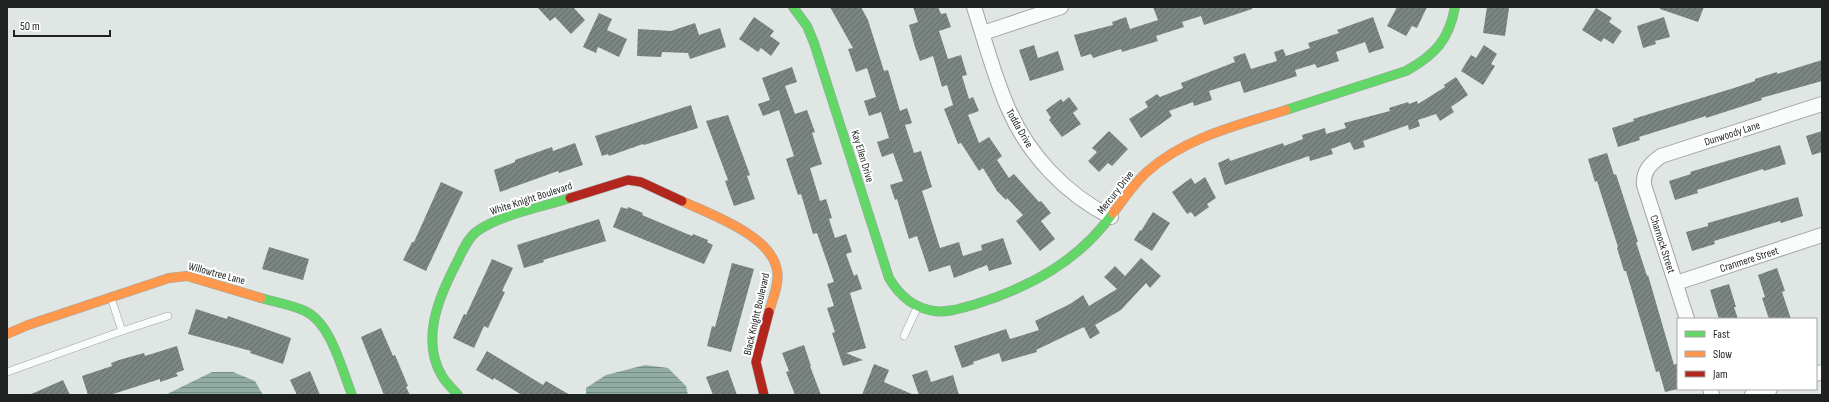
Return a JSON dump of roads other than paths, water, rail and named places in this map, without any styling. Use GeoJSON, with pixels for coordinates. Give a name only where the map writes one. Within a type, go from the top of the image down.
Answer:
{"type":"FeatureCollection","features":[{"type":"Feature","properties":{"kind":"street","name":"Kay Ellen Drive"},"geometry":{"type":"LineString","coordinates":[[793,7],[807,26],[814,43],[889,278],[903,297],[918,306]]}},
{"type":"Feature","properties":{"kind":"street","name":"Todda Drive"},"geometry":{"type":"LineString","coordinates":[[974,7],[1008,107],[1028,143],[1046,167],[1071,191],[1111,216]]}},
{"type":"Feature","properties":{"kind":"street"},"geometry":{"type":"LineString","coordinates":[[983,33],[1061,7]]}},
{"type":"Feature","properties":{"kind":"street","name":"Mercury Drive"},"geometry":{"type":"LineString","coordinates":[[918,306],[934,311],[951,311],[1018,291],[1050,274],[1065,264],[1092,240],[1131,188],[1148,171],[1167,156],[1187,144],[1209,135],[1406,71],[1429,58],[1437,50],[1447,35],[1454,18],[1455,7]]}},
{"type":"Feature","properties":{"kind":"street","name":"Dunwoody Lane"},"geometry":{"type":"LineString","coordinates":[[1647,169],[1661,156],[1822,104]]}},
{"type":"Feature","properties":{"kind":"street","name":"Charnock Street"},"geometry":{"type":"LineString","coordinates":[[1647,169],[1644,185],[1688,318]]}},
{"type":"Feature","properties":{"kind":"street","name":"White Knight Boulevard"},"geometry":{"type":"LineString","coordinates":[[458,395],[444,379],[436,364],[432,346],[431,329],[436,306],[470,238],[491,223],[632,180]]}},
{"type":"Feature","properties":{"kind":"street","name":"Black Knight Boulevard"},"geometry":{"type":"LineString","coordinates":[[632,180],[739,228],[757,242],[774,259],[778,270],[778,278],[756,362],[764,395]]}},
{"type":"Feature","properties":{"kind":"street","name":"Cranmere Street"},"geometry":{"type":"LineString","coordinates":[[1676,283],[1822,235]]}},
{"type":"Feature","properties":{"kind":"street","name":"Willowtree Lane"},"geometry":{"type":"LineString","coordinates":[[7,334],[28,325],[174,276],[187,276],[305,311],[314,316],[323,325],[352,395]]}},
{"type":"Feature","properties":{"kind":"street"},"geometry":{"type":"LineString","coordinates":[[1752,395],[1767,390]]}},
{"type":"Feature","properties":{"kind":"lane"},"geometry":{"type":"LineString","coordinates":[[110,298],[122,331]]}},
{"type":"Feature","properties":{"kind":"lane"},"geometry":{"type":"LineString","coordinates":[[904,336],[918,306]]}},
{"type":"Feature","properties":{"kind":"lane"},"geometry":{"type":"LineString","coordinates":[[7,372],[168,316]]}}]}
